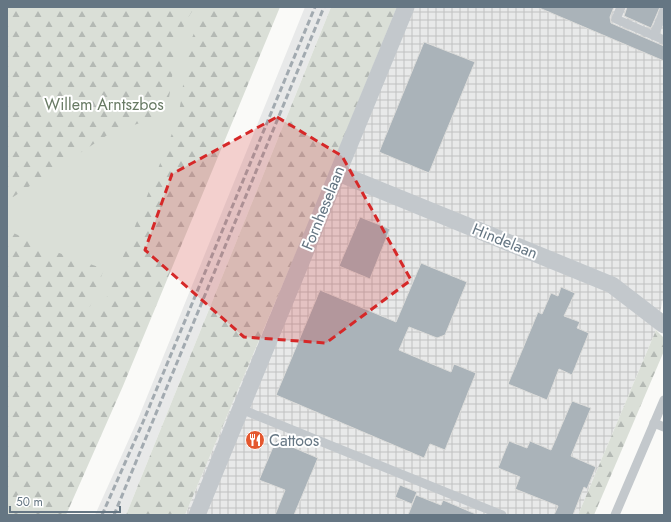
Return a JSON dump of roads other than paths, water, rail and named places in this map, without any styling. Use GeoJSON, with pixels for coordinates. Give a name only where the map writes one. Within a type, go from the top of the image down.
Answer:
{"type":"FeatureCollection","features":[{"type":"Feature","properties":{"kind":"street","name":"Fornheselaan"},"geometry":{"type":"LineString","coordinates":[[197,515],[406,7]]}},
{"type":"Feature","properties":{"kind":"street","name":"Hindelaan"},"geometry":{"type":"LineString","coordinates":[[338,173],[612,285],[664,325]]}},
{"type":"Feature","properties":{"kind":"lane"},"geometry":{"type":"LineString","coordinates":[[620,7],[616,19],[664,40]]}},
{"type":"Feature","properties":{"kind":"lane"},"geometry":{"type":"LineString","coordinates":[[654,35],[664,11]]}},
{"type":"Feature","properties":{"kind":"lane"},"geometry":{"type":"LineString","coordinates":[[615,515],[664,400]]}},
{"type":"Feature","properties":{"kind":"lane"},"geometry":{"type":"LineString","coordinates":[[241,409],[502,515]]}},
{"type":"Feature","properties":{"kind":"lane"},"geometry":{"type":"LineString","coordinates":[[654,423],[664,427]]}},
{"type":"Feature","properties":{"kind":"railway"},"geometry":{"type":"LineString","coordinates":[[102,515],[143,422],[315,7]]}},
{"type":"Feature","properties":{"kind":"railway"},"geometry":{"type":"LineString","coordinates":[[114,515],[324,7]]}},
{"type":"Feature","properties":{"kind":"place","name":"Cattoos"},"geometry":{"type":"Point","coordinates":[255,440]}},
{"type":"Feature","properties":{"kind":"park label","name":"Willem Arntszbos"},"geometry":{"type":"Point","coordinates":[104,104]}}]}
